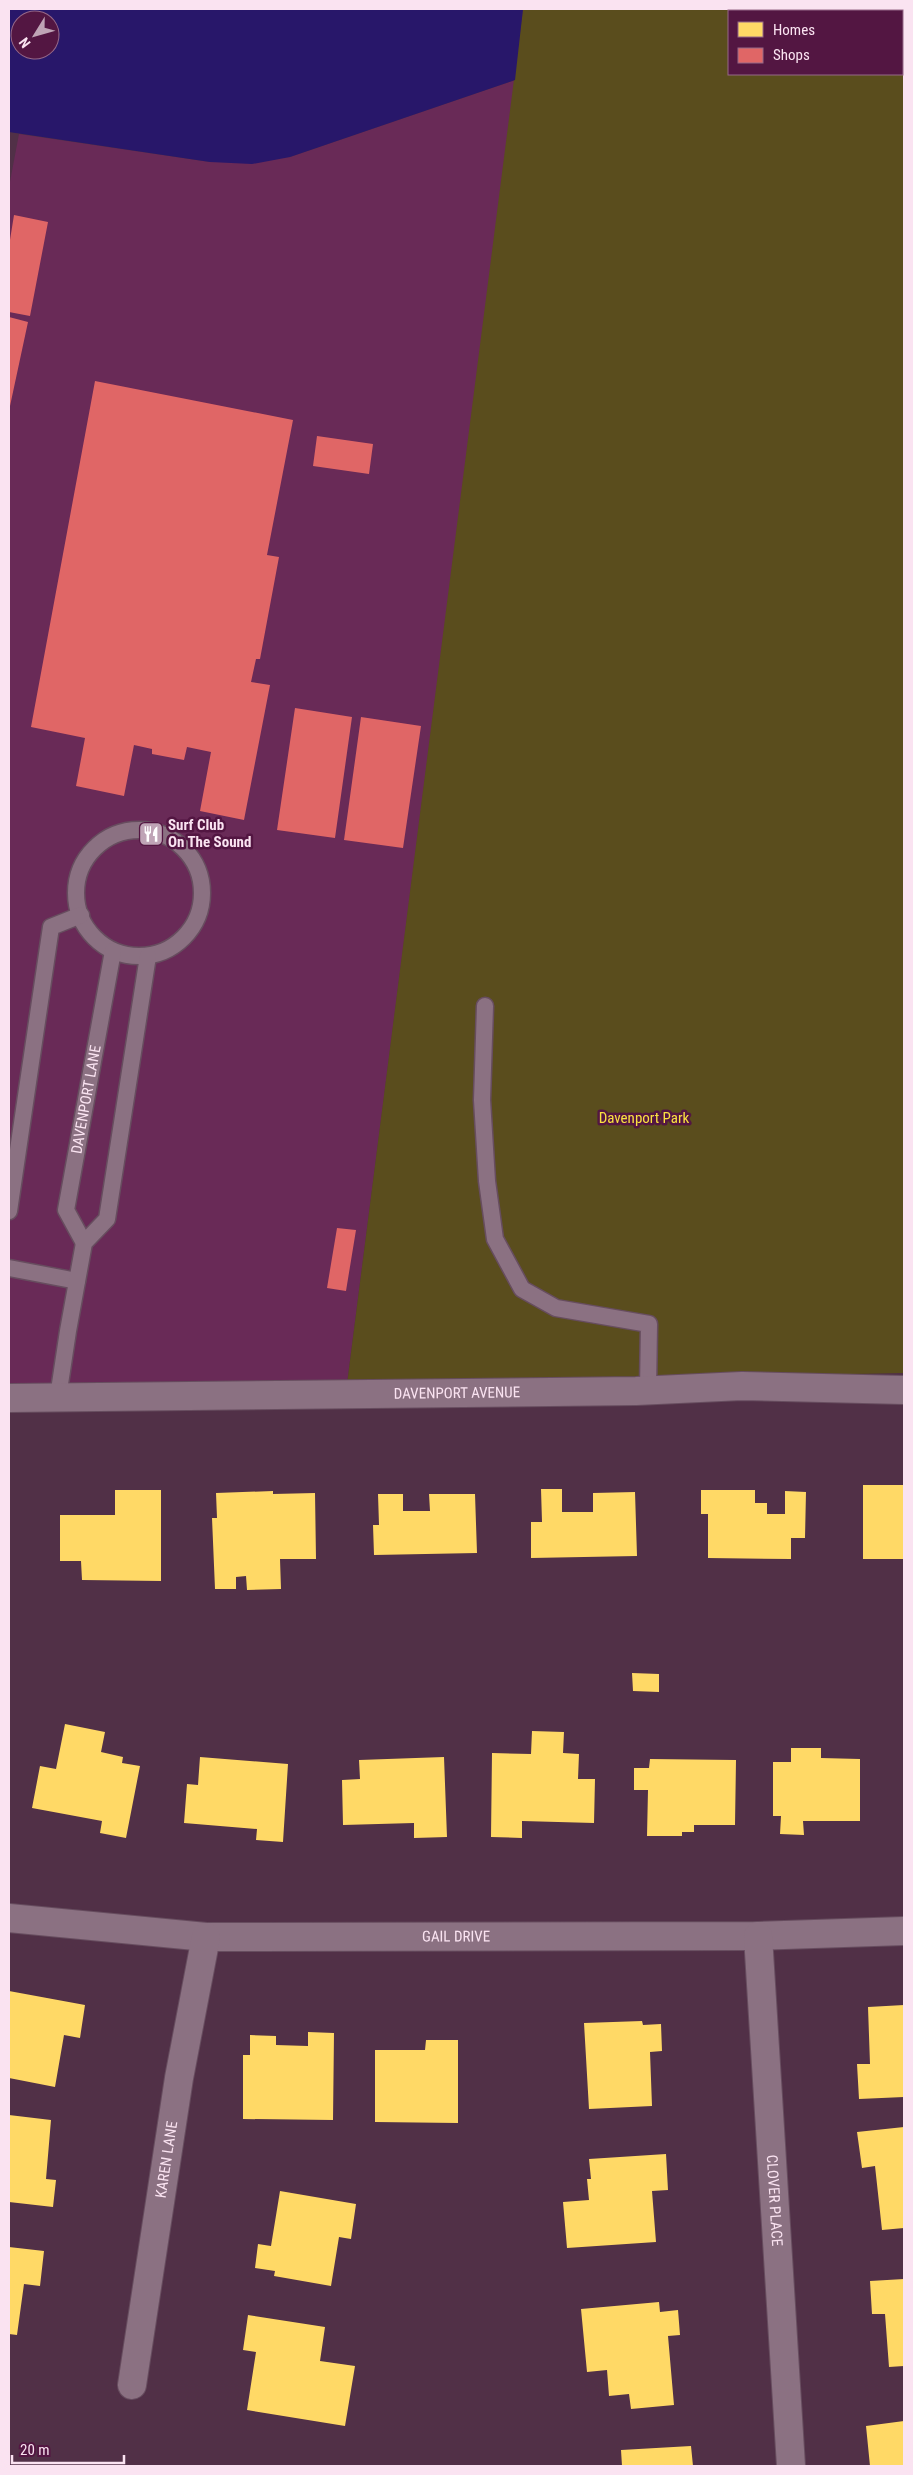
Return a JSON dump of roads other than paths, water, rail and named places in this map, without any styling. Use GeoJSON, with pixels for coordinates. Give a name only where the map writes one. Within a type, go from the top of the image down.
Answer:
{"type":"FeatureCollection","features":[{"type":"Feature","properties":{"kind":"street","name":"DAVENPORT AVENUE"},"geometry":{"type":"LineString","coordinates":[[9,1398],[648,1390],[742,1386],[904,1390]]}},
{"type":"Feature","properties":{"kind":"street","name":"GAIL DRIVE"},"geometry":{"type":"LineString","coordinates":[[9,1918],[206,1937],[758,1936],[904,1932]]}},
{"type":"Feature","properties":{"kind":"street","name":"CLOVER PLACE"},"geometry":{"type":"LineString","coordinates":[[758,1936],[790,2466]]}},
{"type":"Feature","properties":{"kind":"street","name":"KAREN LANE"},"geometry":{"type":"LineString","coordinates":[[132,2385],[179,2078],[206,1937]]}},
{"type":"Feature","properties":{"kind":"lane"},"geometry":{"type":"LineString","coordinates":[[137,830],[158,833],[177,842],[192,858],[200,877],[202,898],[197,919],[186,937],[168,950],[148,956],[131,956],[113,951],[96,940],[83,922],[81,915],[76,902],[77,881],[85,861],[98,845],[117,834],[137,830]]}},
{"type":"Feature","properties":{"kind":"lane"},"geometry":{"type":"LineString","coordinates":[[9,1210],[50,927],[81,915]]}},
{"type":"Feature","properties":{"kind":"lane","name":"DAVENPORT LANE"},"geometry":{"type":"LineString","coordinates":[[84,1243],[66,1210],[113,951]]}},
{"type":"Feature","properties":{"kind":"lane"},"geometry":{"type":"LineString","coordinates":[[58,1397],[84,1243],[107,1219],[148,956]]}},
{"type":"Feature","properties":{"kind":"lane"},"geometry":{"type":"LineString","coordinates":[[485,1006],[482,1100],[487,1181],[495,1239],[522,1289],[556,1308],[649,1324],[648,1390]]}},
{"type":"Feature","properties":{"kind":"lane"},"geometry":{"type":"LineString","coordinates":[[9,1268],[77,1281]]}},
{"type":"Feature","properties":{"kind":"place","name":"Surf Club On The Sound"},"geometry":{"type":"Point","coordinates":[151,834]}},
{"type":"Feature","properties":{"kind":"park label","name":"Davenport Park"},"geometry":{"type":"Point","coordinates":[644,1118]}}]}
